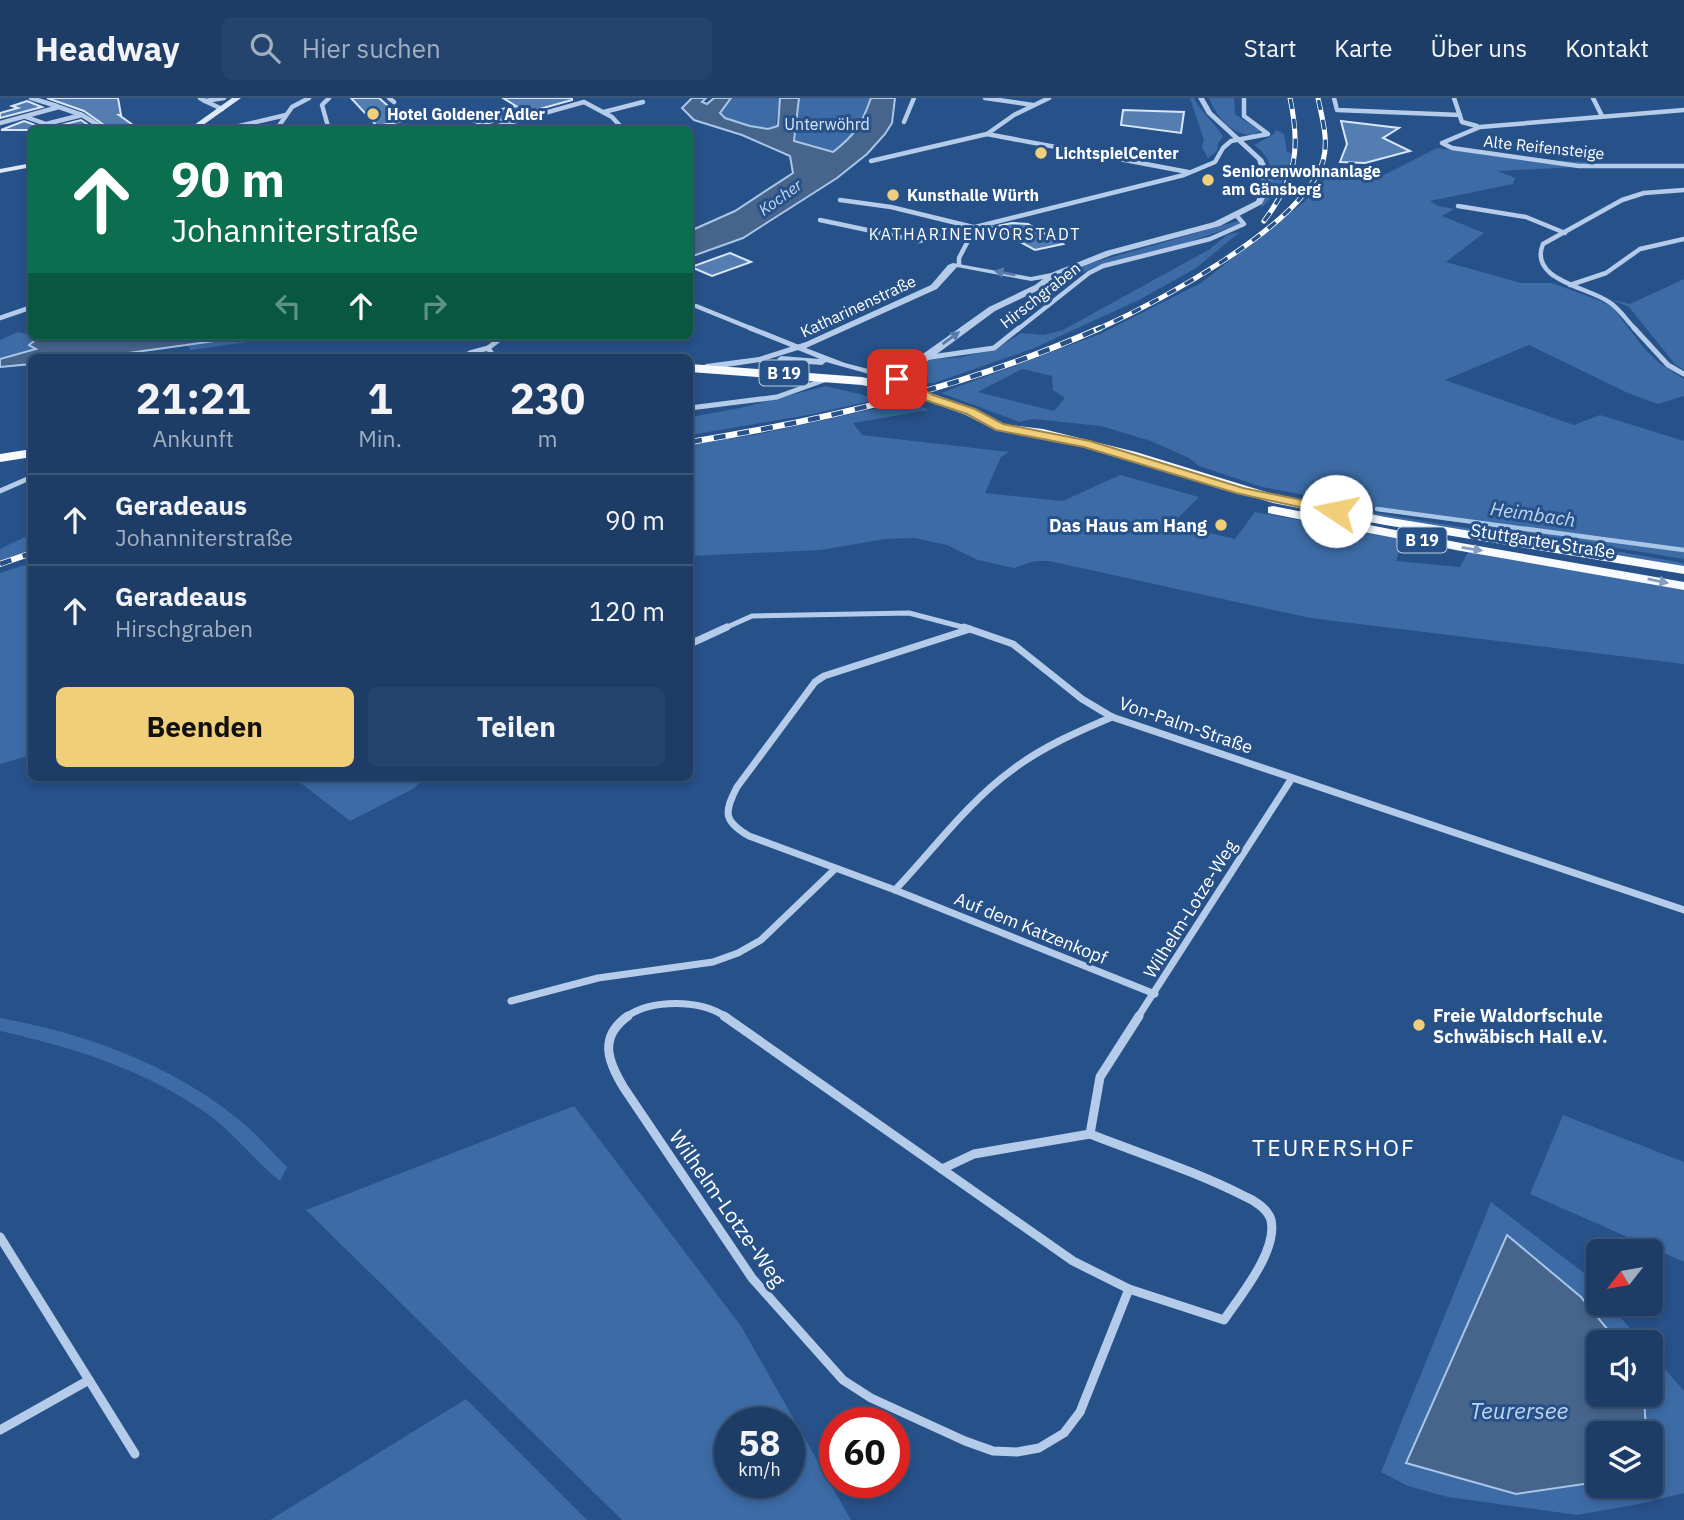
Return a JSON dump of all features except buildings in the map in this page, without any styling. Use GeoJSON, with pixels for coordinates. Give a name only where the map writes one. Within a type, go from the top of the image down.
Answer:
{"type":"FeatureCollection","features":[{"type":"Feature","properties":{"kind":"main road"},"geometry":{"type":"LineString","coordinates":[[196,126],[237,98]]}},
{"type":"Feature","properties":{"kind":"main road"},"geometry":{"type":"LineString","coordinates":[[0,172],[28,166]]}},
{"type":"Feature","properties":{"kind":"main road","name":"B 19"},"geometry":{"type":"LineString","coordinates":[[693,368],[862,381],[929,397],[971,412],[1000,427],[1062,438],[1157,463],[1240,491],[1385,522],[1684,570]]}},
{"type":"Feature","properties":{"kind":"main road"},"geometry":{"type":"LineString","coordinates":[[0,449],[28,446]]}},
{"type":"Feature","properties":{"kind":"main road"},"geometry":{"type":"LineString","coordinates":[[0,458],[28,454]]}},
{"type":"Feature","properties":{"kind":"main road","name":"Stuttgarter Straße"},"geometry":{"type":"LineString","coordinates":[[1157,463],[1214,494],[1299,516],[1684,586]]}},
{"type":"Feature","properties":{"kind":"street"},"geometry":{"type":"LineString","coordinates":[[31,98],[82,115],[100,126]]}},
{"type":"Feature","properties":{"kind":"street"},"geometry":{"type":"LineString","coordinates":[[200,98],[222,109]]}},
{"type":"Feature","properties":{"kind":"street"},"geometry":{"type":"LineString","coordinates":[[205,102],[224,98]]}},
{"type":"Feature","properties":{"kind":"street"},"geometry":{"type":"LineString","coordinates":[[279,126],[292,107],[309,98]]}},
{"type":"Feature","properties":{"kind":"street"},"geometry":{"type":"LineString","coordinates":[[328,126],[322,105],[329,98]]}},
{"type":"Feature","properties":{"kind":"street"},"geometry":{"type":"LineString","coordinates":[[389,98],[394,102]]}},
{"type":"Feature","properties":{"kind":"street"},"geometry":{"type":"LineString","coordinates":[[904,122],[914,98]]}},
{"type":"Feature","properties":{"kind":"street"},"geometry":{"type":"LineString","coordinates":[[985,98],[1034,106]]}},
{"type":"Feature","properties":{"kind":"street"},"geometry":{"type":"LineString","coordinates":[[871,161],[987,134],[1049,98]]}},
{"type":"Feature","properties":{"kind":"street","name":"Hirschgraben"},"geometry":{"type":"LineString","coordinates":[[897,379],[992,309],[1038,287],[1052,275],[1109,253],[1217,224],[1259,202],[1266,187],[1265,171],[1260,159],[1209,113],[1201,98]]}},
{"type":"Feature","properties":{"kind":"street"},"geometry":{"type":"LineString","coordinates":[[820,219],[919,241],[1189,172],[1215,162],[1223,148],[1231,141],[1268,134],[1244,116],[1244,98]]}},
{"type":"Feature","properties":{"kind":"street"},"geometry":{"type":"LineString","coordinates":[[1334,98],[1337,110],[1460,115]]}},
{"type":"Feature","properties":{"kind":"street"},"geometry":{"type":"LineString","coordinates":[[1454,98],[1462,122],[1480,127],[1684,110]]}},
{"type":"Feature","properties":{"kind":"street"},"geometry":{"type":"LineString","coordinates":[[1593,98],[1602,116]]}},
{"type":"Feature","properties":{"kind":"street"},"geometry":{"type":"LineString","coordinates":[[504,126],[584,102],[621,126]]}},
{"type":"Feature","properties":{"kind":"street"},"geometry":{"type":"LineString","coordinates":[[603,112],[643,102]]}},
{"type":"Feature","properties":{"kind":"street"},"geometry":{"type":"LineString","coordinates":[[0,123],[59,107]]}},
{"type":"Feature","properties":{"kind":"street"},"geometry":{"type":"LineString","coordinates":[[25,116],[46,124],[82,115]]}},
{"type":"Feature","properties":{"kind":"street"},"geometry":{"type":"LineString","coordinates":[[239,126],[286,115]]}},
{"type":"Feature","properties":{"kind":"street","name":"Alte Reifensteige"},"geometry":{"type":"LineString","coordinates":[[1480,127],[1443,141],[1443,146],[1578,166],[1683,167]]}},
{"type":"Feature","properties":{"kind":"street"},"geometry":{"type":"LineString","coordinates":[[987,134],[1189,172]]}},
{"type":"Feature","properties":{"kind":"street"},"geometry":{"type":"LineString","coordinates":[[1684,190],[1644,193],[1622,200],[1543,244],[1539,251],[1542,266],[1548,273],[1610,302],[1668,365],[1684,374]]}},
{"type":"Feature","properties":{"kind":"street"},"geometry":{"type":"LineString","coordinates":[[841,200],[928,215],[975,227]]}},
{"type":"Feature","properties":{"kind":"street"},"geometry":{"type":"LineString","coordinates":[[1458,206],[1518,213],[1543,220],[1565,233]]}},
{"type":"Feature","properties":{"kind":"street","name":"Hirschgraben"},"geometry":{"type":"LineString","coordinates":[[923,358],[994,348],[1088,273],[1210,239],[1244,224],[1236,215]]}},
{"type":"Feature","properties":{"kind":"street"},"geometry":{"type":"LineString","coordinates":[[962,232],[970,237],[968,245],[960,254],[959,265],[1031,279],[1052,275]]}},
{"type":"Feature","properties":{"kind":"street"},"geometry":{"type":"LineString","coordinates":[[1570,285],[1606,272],[1640,249],[1684,239]]}},
{"type":"Feature","properties":{"kind":"street","name":"Katharinenstraße"},"geometry":{"type":"LineString","coordinates":[[706,368],[760,359],[800,348],[934,287],[951,267],[959,265]]}},
{"type":"Feature","properties":{"kind":"street","name":"Hirschgraben"},"geometry":{"type":"LineString","coordinates":[[1031,279],[1038,287]]}},
{"type":"Feature","properties":{"kind":"street"},"geometry":{"type":"LineString","coordinates":[[696,306],[842,365],[897,379],[929,397]]}},
{"type":"Feature","properties":{"kind":"street"},"geometry":{"type":"LineString","coordinates":[[0,318],[28,308]]}},
{"type":"Feature","properties":{"kind":"street"},"geometry":{"type":"LineString","coordinates":[[470,354],[488,348],[499,340]]}},
{"type":"Feature","properties":{"kind":"street"},"geometry":{"type":"LineString","coordinates":[[488,348],[492,354]]}},
{"type":"Feature","properties":{"kind":"street","name":"Katharinenstraße"},"geometry":{"type":"LineString","coordinates":[[760,359],[795,359],[842,365]]}},
{"type":"Feature","properties":{"kind":"street"},"geometry":{"type":"LineString","coordinates":[[842,365],[862,381]]}},
{"type":"Feature","properties":{"kind":"street"},"geometry":{"type":"LineString","coordinates":[[693,408],[757,403],[804,390],[830,377]]}},
{"type":"Feature","properties":{"kind":"street"},"geometry":{"type":"LineString","coordinates":[[0,491],[28,479]]}},
{"type":"Feature","properties":{"kind":"street","name":"Von-Palm-Straße"},"geometry":{"type":"LineString","coordinates":[[693,643],[737,621],[768,614],[909,613],[970,629],[1024,651],[1082,699],[1112,717],[1684,909]]}},
{"type":"Feature","properties":{"kind":"street","name":"Auf dem Katzenkopf"},"geometry":{"type":"LineString","coordinates":[[970,629],[824,676],[815,682],[739,782],[729,800],[726,814],[733,827],[748,836],[895,890],[1155,995]]}},
{"type":"Feature","properties":{"kind":"street"},"geometry":{"type":"LineString","coordinates":[[895,890],[999,780],[1054,744],[1112,717]]}},
{"type":"Feature","properties":{"kind":"street","name":"Wilhelm-Lotze-Weg"},"geometry":{"type":"LineString","coordinates":[[1129,1289],[1080,1412],[1064,1433],[1039,1448],[1017,1452],[993,1451],[871,1398],[843,1380],[752,1278],[624,1088],[608,1056],[610,1040],[620,1024],[632,1014],[654,1005],[672,1002],[718,1011],[1073,1261],[1129,1289],[1224,1320],[1260,1265],[1271,1220],[1262,1207],[1245,1196],[1090,1134],[1100,1077],[1292,778]]}},
{"type":"Feature","properties":{"kind":"street"},"geometry":{"type":"LineString","coordinates":[[511,1001],[598,978],[713,962],[738,953],[761,940],[835,869]]}},
{"type":"Feature","properties":{"kind":"street"},"geometry":{"type":"LineString","coordinates":[[942,1169],[974,1154],[1090,1134]]}},
{"type":"Feature","properties":{"kind":"street"},"geometry":{"type":"LineString","coordinates":[[0,1237],[135,1454]]}},
{"type":"Feature","properties":{"kind":"street"},"geometry":{"type":"LineString","coordinates":[[0,1430],[89,1380]]}},
{"type":"Feature","properties":{"kind":"green space"},"geometry":{"type":"Polygon","coordinates":[[[731,98],[780,98],[776,122],[778,126],[755,128],[725,118],[720,113],[731,98]]]}},
{"type":"Feature","properties":{"kind":"green space","name":"Unterwöhrd"},"geometry":{"type":"Polygon","coordinates":[[[799,98],[871,98],[857,128],[833,152],[794,141],[799,98]]]}},
{"type":"Feature","properties":{"kind":"green space"},"geometry":{"type":"Polygon","coordinates":[[[1190,98],[1194,98],[1223,137],[1218,143],[1217,151],[1208,158],[1202,147],[1204,140],[1190,98]]]}},
{"type":"Feature","properties":{"kind":"green space"},"geometry":{"type":"Polygon","coordinates":[[[1209,98],[1234,98],[1235,114],[1260,131],[1253,135],[1238,132],[1226,124],[1209,98]]]}},
{"type":"Feature","properties":{"kind":"green space"},"geometry":{"type":"Polygon","coordinates":[[[1276,130],[1284,134],[1287,152],[1292,153],[1281,183],[1261,208],[1271,175],[1268,159],[1254,145],[1274,134],[1276,130]]]}},
{"type":"Feature","properties":{"kind":"green space"},"geometry":{"type":"Polygon","coordinates":[[[1437,148],[1522,160],[1585,162],[1599,166],[1498,171],[1515,178],[1513,184],[1430,201],[1438,206],[1454,209],[1442,216],[1484,233],[1446,262],[1521,283],[1552,283],[1601,301],[1613,308],[1659,363],[1684,379],[1684,396],[1658,404],[1628,393],[1529,345],[1445,380],[1574,425],[1600,415],[1684,441],[1684,559],[1262,487],[1199,466],[1189,458],[1151,441],[1101,426],[1033,419],[1020,422],[941,393],[1100,334],[1201,283],[1304,202],[1328,176],[1363,179],[1384,175],[1437,148]],[[1022,369],[978,392],[1054,411],[1065,398],[1053,390],[1052,376],[1022,369]]]}},
{"type":"Feature","properties":{"kind":"green space"},"geometry":{"type":"Polygon","coordinates":[[[1238,221],[1240,224],[1184,244],[1097,266],[1080,274],[1048,298],[1031,298],[1074,268],[1238,221]]]}},
{"type":"Feature","properties":{"kind":"green space"},"geometry":{"type":"Polygon","coordinates":[[[1240,232],[1196,268],[1139,300],[1032,349],[934,383],[924,383],[910,370],[924,360],[962,357],[996,349],[1021,333],[1044,335],[1063,330],[1210,249],[1227,235],[1240,232]]]}},
{"type":"Feature","properties":{"kind":"green space"},"geometry":{"type":"Polygon","coordinates":[[[1684,279],[1684,370],[1675,364],[1629,307],[1610,299],[1630,304],[1684,279]]]}},
{"type":"Feature","properties":{"kind":"green space"},"geometry":{"type":"Polygon","coordinates":[[[18,332],[28,334],[28,340],[36,340],[30,345],[37,349],[0,359],[0,340],[18,332]]]}},
{"type":"Feature","properties":{"kind":"green space"},"geometry":{"type":"Polygon","coordinates":[[[226,340],[264,340],[190,350],[188,346],[226,340]]]}},
{"type":"Feature","properties":{"kind":"green space"},"geometry":{"type":"Polygon","coordinates":[[[826,386],[879,399],[808,415],[693,434],[693,416],[740,408],[826,386]]]}},
{"type":"Feature","properties":{"kind":"green space"},"geometry":{"type":"Polygon","coordinates":[[[910,401],[929,410],[853,423],[862,435],[1009,452],[1001,457],[985,493],[1063,501],[1120,475],[1199,497],[1172,524],[1235,539],[1255,512],[1403,539],[1396,561],[1460,567],[1469,550],[1684,590],[1684,664],[1310,618],[1049,561],[1035,561],[1014,568],[978,560],[947,545],[915,538],[885,539],[821,550],[693,556],[693,444],[755,435],[910,401]]]}},
{"type":"Feature","properties":{"kind":"green space"},"geometry":{"type":"Polygon","coordinates":[[[1303,499],[1684,563],[1684,566],[1367,515],[1302,501],[1303,499]]]}},
{"type":"Feature","properties":{"kind":"green space"},"geometry":{"type":"Polygon","coordinates":[[[28,535],[28,552],[0,562],[0,549],[28,535]]]}},
{"type":"Feature","properties":{"kind":"green space"},"geometry":{"type":"Polygon","coordinates":[[[28,564],[28,756],[0,764],[0,573],[28,564]]]}},
{"type":"Feature","properties":{"kind":"green space"},"geometry":{"type":"Polygon","coordinates":[[[298,781],[422,781],[413,789],[350,821],[298,781]]]}},
{"type":"Feature","properties":{"kind":"green space"},"geometry":{"type":"Polygon","coordinates":[[[0,1018],[32,1024],[94,1042],[125,1053],[184,1082],[237,1118],[263,1142],[287,1167],[280,1181],[218,1122],[186,1099],[109,1062],[0,1031],[0,1018]]]}},
{"type":"Feature","properties":{"kind":"green space"},"geometry":{"type":"Polygon","coordinates":[[[574,1106],[741,1326],[787,1407],[714,1407],[714,1498],[805,1498],[805,1439],[819,1464],[819,1498],[839,1498],[851,1520],[622,1520],[306,1210],[574,1106]]]}},
{"type":"Feature","properties":{"kind":"green space"},"geometry":{"type":"Polygon","coordinates":[[[1563,1115],[1684,1162],[1684,1262],[1663,1253],[1663,1239],[1632,1239],[1530,1194],[1563,1115]]]}},
{"type":"Feature","properties":{"kind":"green space"},"geometry":{"type":"Polygon","coordinates":[[[1491,1202],[1586,1275],[1586,1303],[1581,1297],[1516,1494],[1586,1484],[1586,1498],[1663,1498],[1663,1421],[1645,1421],[1645,1407],[1663,1407],[1663,1367],[1684,1391],[1684,1493],[1639,1504],[1577,1515],[1448,1497],[1408,1486],[1381,1472],[1491,1202]]]}},
{"type":"Feature","properties":{"kind":"green space"},"geometry":{"type":"Polygon","coordinates":[[[1597,1316],[1619,1316],[1632,1330],[1608,1330],[1597,1316]]]}},
{"type":"Feature","properties":{"kind":"green space"},"geometry":{"type":"Polygon","coordinates":[[[466,1399],[587,1520],[270,1520],[466,1399]]]}},
{"type":"Feature","properties":{"kind":"water","name":"Kocher"},"geometry":{"type":"Polygon","coordinates":[[[692,98],[706,98],[702,102],[707,104],[714,98],[731,98],[720,113],[725,118],[768,129],[778,126],[780,98],[799,98],[794,141],[833,152],[857,128],[871,98],[895,98],[892,123],[885,134],[867,154],[837,178],[743,238],[693,256],[693,230],[735,211],[793,173],[790,156],[742,135],[694,120],[682,108],[692,98]]]}},
{"type":"Feature","properties":{"kind":"water"},"geometry":{"type":"Polygon","coordinates":[[[35,340],[222,340],[121,354],[28,354],[28,364],[0,367],[0,359],[36,349],[29,345],[35,340]]]}},
{"type":"Feature","properties":{"kind":"water","name":"Teurersee"},"geometry":{"type":"Polygon","coordinates":[[[1507,1235],[1581,1297],[1586,1303],[1586,1316],[1597,1316],[1608,1330],[1586,1330],[1586,1407],[1645,1407],[1645,1421],[1586,1421],[1586,1484],[1516,1494],[1406,1463],[1507,1235]]]}},
{"type":"Feature","properties":{"kind":"waterway","name":"Heimbach"},"geometry":{"type":"LineString","coordinates":[[1377,509],[1684,550]]}},
{"type":"Feature","properties":{"kind":"railway"},"geometry":{"type":"LineString","coordinates":[[1264,221],[1283,191],[1293,163],[1295,133],[1290,98]]}},
{"type":"Feature","properties":{"kind":"railway"},"geometry":{"type":"LineString","coordinates":[[1100,328],[1189,282],[1225,260],[1288,211],[1310,186],[1323,161],[1325,137],[1318,98]]}},
{"type":"Feature","properties":{"kind":"railway"},"geometry":{"type":"LineString","coordinates":[[693,441],[796,423],[899,398],[1001,367],[1100,328]]}},
{"type":"Feature","properties":{"kind":"railway"},"geometry":{"type":"LineString","coordinates":[[1096,330],[1100,328]]}},
{"type":"Feature","properties":{"kind":"railway"},"geometry":{"type":"LineString","coordinates":[[0,564],[28,554]]}},
{"type":"Feature","properties":{"kind":"place","name":"Hotel Goldener Adler"},"geometry":{"type":"Point","coordinates":[373,114]}},
{"type":"Feature","properties":{"kind":"place","name":"LichtspielCenter"},"geometry":{"type":"Point","coordinates":[1041,153]}},
{"type":"Feature","properties":{"kind":"place","name":"Seniorenwohnanlage am Gänsberg"},"geometry":{"type":"Point","coordinates":[1208,180]}},
{"type":"Feature","properties":{"kind":"place","name":"Kunsthalle Würth"},"geometry":{"type":"Point","coordinates":[893,195]}},
{"type":"Feature","properties":{"kind":"place","name":"Das Haus am Hang"},"geometry":{"type":"Point","coordinates":[1221,525]}},
{"type":"Feature","properties":{"kind":"place","name":"Freie Waldorfschule Schwäbisch Hall e.V."},"geometry":{"type":"Point","coordinates":[1419,1025]}},
{"type":"Feature","properties":{"kind":"district","name":"KATHARINENVORSTADT"},"geometry":{"type":"Point","coordinates":[975,234]}},
{"type":"Feature","properties":{"kind":"district","name":"TEURERSHOF"},"geometry":{"type":"Point","coordinates":[1334,1147]}},
{"type":"Feature","properties":{"kind":"route"},"geometry":{"type":"LineString","coordinates":[[897,379],[929,397],[971,412],[1000,427],[1043,433],[1131,455],[1240,491],[1336,511]]}}]}
